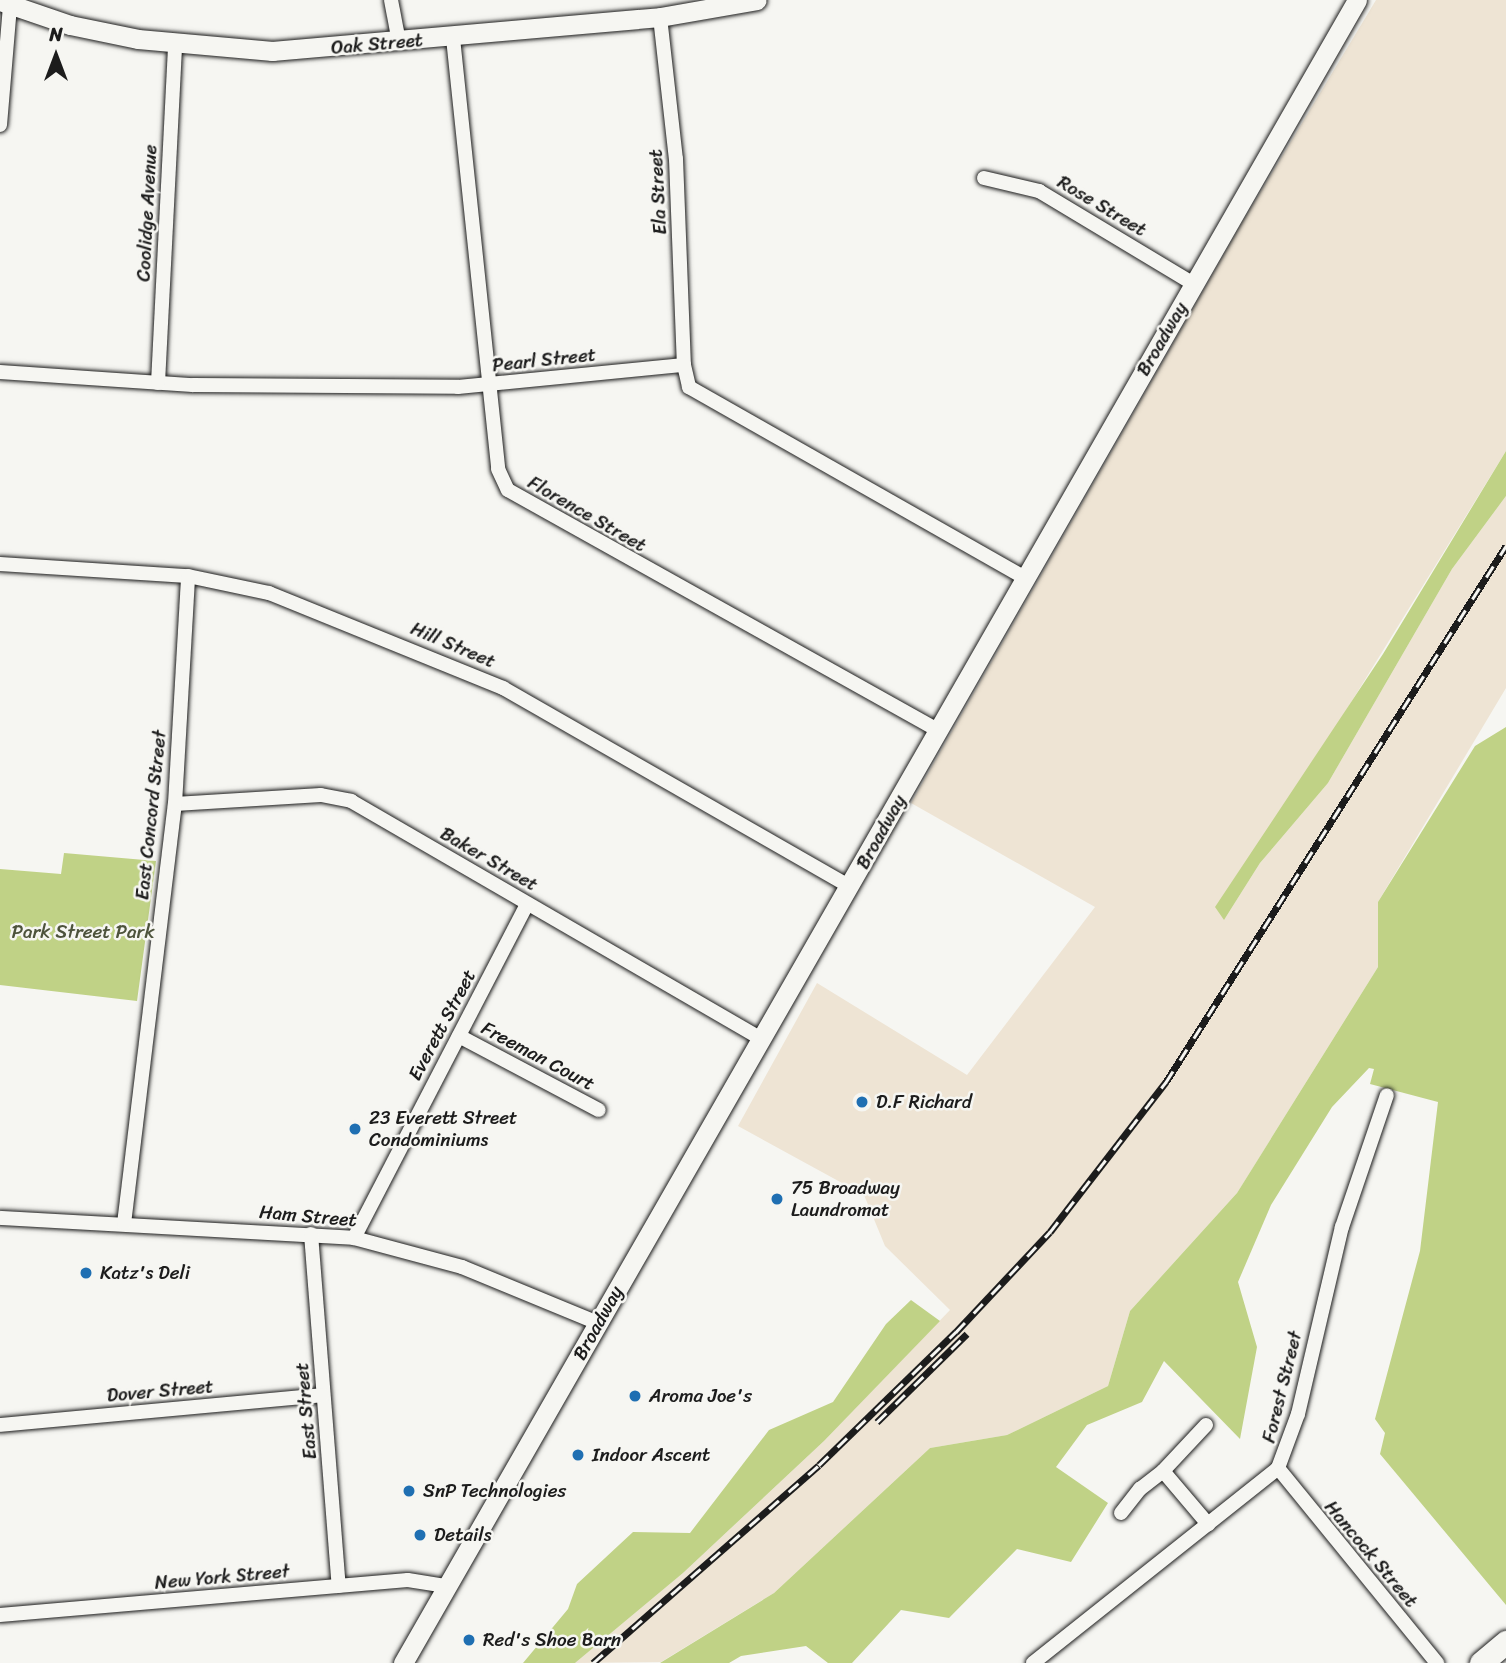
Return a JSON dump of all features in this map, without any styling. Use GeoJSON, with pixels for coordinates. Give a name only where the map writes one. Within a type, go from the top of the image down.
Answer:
{"type":"FeatureCollection","features":[{"type":"Feature","properties":{"kind":"main road"},"geometry":{"type":"LineString","coordinates":[[1481,1663],[1506,1642]]}},
{"type":"Feature","properties":{"kind":"street"},"geometry":{"type":"LineString","coordinates":[[391,0],[399,42]]}},
{"type":"Feature","properties":{"kind":"street","name":"Oak Street"},"geometry":{"type":"LineString","coordinates":[[5,3],[104,33],[175,44],[272,51],[453,38],[660,17],[757,0]]}},
{"type":"Feature","properties":{"kind":"street","name":"Broadway"},"geometry":{"type":"LineString","coordinates":[[403,1663],[1357,0]]}},
{"type":"Feature","properties":{"kind":"street"},"geometry":{"type":"LineString","coordinates":[[0,125],[5,3]]}},
{"type":"Feature","properties":{"kind":"street","name":"Ela Street"},"geometry":{"type":"LineString","coordinates":[[660,17],[677,187],[684,365]]}},
{"type":"Feature","properties":{"kind":"street","name":"Florence Street"},"geometry":{"type":"LineString","coordinates":[[453,38],[498,469],[502,481],[514,495],[938,730]]}},
{"type":"Feature","properties":{"kind":"street","name":"Coolidge Avenue"},"geometry":{"type":"LineString","coordinates":[[158,383],[175,44]]}},
{"type":"Feature","properties":{"kind":"street","name":"Rose Street"},"geometry":{"type":"LineString","coordinates":[[984,178],[1039,191],[1194,284]]}},
{"type":"Feature","properties":{"kind":"street"},"geometry":{"type":"LineString","coordinates":[[684,365],[685,379],[695,393],[1025,578]]}},
{"type":"Feature","properties":{"kind":"street","name":"Pearl Street"},"geometry":{"type":"LineString","coordinates":[[0,372],[158,383],[490,386],[684,365]]}},
{"type":"Feature","properties":{"kind":"street","name":"Hill Street"},"geometry":{"type":"LineString","coordinates":[[0,564],[188,576],[269,593],[473,673],[849,886]]}},
{"type":"Feature","properties":{"kind":"street","name":"East Concord Street"},"geometry":{"type":"LineString","coordinates":[[124,1224],[175,804],[188,576]]}},
{"type":"Feature","properties":{"kind":"street","name":"Baker Street"},"geometry":{"type":"LineString","coordinates":[[175,804],[338,796],[762,1039]]}},
{"type":"Feature","properties":{"kind":"street","name":"Everett Street"},"geometry":{"type":"LineString","coordinates":[[354,1238],[527,904]]}},
{"type":"Feature","properties":{"kind":"street","name":"Freeman Court"},"geometry":{"type":"LineString","coordinates":[[459,1036],[599,1110]]}},
{"type":"Feature","properties":{"kind":"street","name":"Forest Street"},"geometry":{"type":"LineString","coordinates":[[1033,1663],[1278,1468],[1298,1414],[1342,1227],[1387,1095]]}},
{"type":"Feature","properties":{"kind":"street","name":"Ham Street"},"geometry":{"type":"LineString","coordinates":[[0,1218],[354,1238],[462,1267],[598,1323]]}},
{"type":"Feature","properties":{"kind":"street","name":"East Street"},"geometry":{"type":"LineString","coordinates":[[311,1234],[340,1586]]}},
{"type":"Feature","properties":{"kind":"street","name":"Dover Street"},"geometry":{"type":"LineString","coordinates":[[0,1426],[323,1395]]}},
{"type":"Feature","properties":{"kind":"street"},"geometry":{"type":"LineString","coordinates":[[1121,1513],[1140,1489],[1163,1471],[1206,1424]]}},
{"type":"Feature","properties":{"kind":"street","name":"Hancock Street"},"geometry":{"type":"LineString","coordinates":[[1278,1468],[1437,1663]]}},
{"type":"Feature","properties":{"kind":"street"},"geometry":{"type":"LineString","coordinates":[[1163,1471],[1208,1524]]}},
{"type":"Feature","properties":{"kind":"street","name":"New York Street"},"geometry":{"type":"LineString","coordinates":[[0,1615],[408,1580],[447,1586]]}},
{"type":"Feature","properties":{"kind":"shaded area"},"geometry":{"type":"Polygon","coordinates":[[[1376,0],[1506,0],[1506,451],[1313,764],[1224,920],[1260,863],[1328,783],[1452,569],[1506,496],[1506,688],[1378,902],[1378,967],[1237,1193],[1130,1311],[1108,1386],[1007,1435],[930,1448],[774,1593],[661,1662],[575,1663],[683,1573],[824,1441],[950,1310],[885,1246],[864,1195],[738,1126],[817,983],[967,1075],[1095,907],[911,803],[1243,221],[1376,0]]]}},
{"type":"Feature","properties":{"kind":"green space"},"geometry":{"type":"Polygon","coordinates":[[[1506,451],[1506,496],[1452,569],[1328,783],[1260,863],[1224,920],[1215,907],[1383,654],[1506,451]]]}},
{"type":"Feature","properties":{"kind":"green space"},"geometry":{"type":"Polygon","coordinates":[[[1506,727],[1506,1605],[1380,1454],[1385,1433],[1375,1419],[1420,1251],[1438,1102],[1370,1084],[1374,1069],[1369,1068],[1332,1107],[1271,1205],[1238,1282],[1257,1347],[1240,1439],[1164,1361],[1142,1402],[1087,1425],[1056,1467],[1108,1503],[1071,1562],[1017,1549],[949,1618],[901,1610],[852,1663],[828,1663],[806,1646],[741,1656],[729,1663],[660,1663],[774,1593],[930,1448],[1007,1435],[1108,1386],[1130,1311],[1237,1193],[1378,967],[1378,902],[1475,746],[1506,727]]]}},
{"type":"Feature","properties":{"kind":"green space","name":"Park Street Park"},"geometry":{"type":"Polygon","coordinates":[[[64,853],[156,861],[137,1001],[0,985],[0,869],[61,874],[64,853]]]}},
{"type":"Feature","properties":{"kind":"green space"},"geometry":{"type":"Polygon","coordinates":[[[911,1300],[940,1321],[824,1441],[683,1573],[575,1663],[523,1663],[568,1609],[577,1584],[633,1532],[690,1533],[769,1430],[833,1402],[886,1324],[911,1300]]]}},
{"type":"Feature","properties":{"kind":"railway"},"geometry":{"type":"LineString","coordinates":[[593,1663],[819,1465],[956,1332],[1050,1232],[1166,1082],[1506,546]]}},
{"type":"Feature","properties":{"kind":"railway"},"geometry":{"type":"LineString","coordinates":[[877,1422],[967,1334]]}},
{"type":"Feature","properties":{"kind":"place","name":"D.F Richard"},"geometry":{"type":"Point","coordinates":[862,1102]}},
{"type":"Feature","properties":{"kind":"place","name":"23 Everett Street Condominiums"},"geometry":{"type":"Point","coordinates":[355,1129]}},
{"type":"Feature","properties":{"kind":"place","name":"75 Broadway Laundromat"},"geometry":{"type":"Point","coordinates":[777,1199]}},
{"type":"Feature","properties":{"kind":"place","name":"Katz's Deli"},"geometry":{"type":"Point","coordinates":[86,1273]}},
{"type":"Feature","properties":{"kind":"place","name":"Aroma Joe's"},"geometry":{"type":"Point","coordinates":[635,1396]}},
{"type":"Feature","properties":{"kind":"place","name":"Indoor Ascent"},"geometry":{"type":"Point","coordinates":[578,1455]}},
{"type":"Feature","properties":{"kind":"place","name":"SnP Technologies"},"geometry":{"type":"Point","coordinates":[409,1491]}},
{"type":"Feature","properties":{"kind":"place","name":"Details"},"geometry":{"type":"Point","coordinates":[420,1535]}},
{"type":"Feature","properties":{"kind":"place","name":"Red's Shoe Barn"},"geometry":{"type":"Point","coordinates":[469,1640]}}]}
